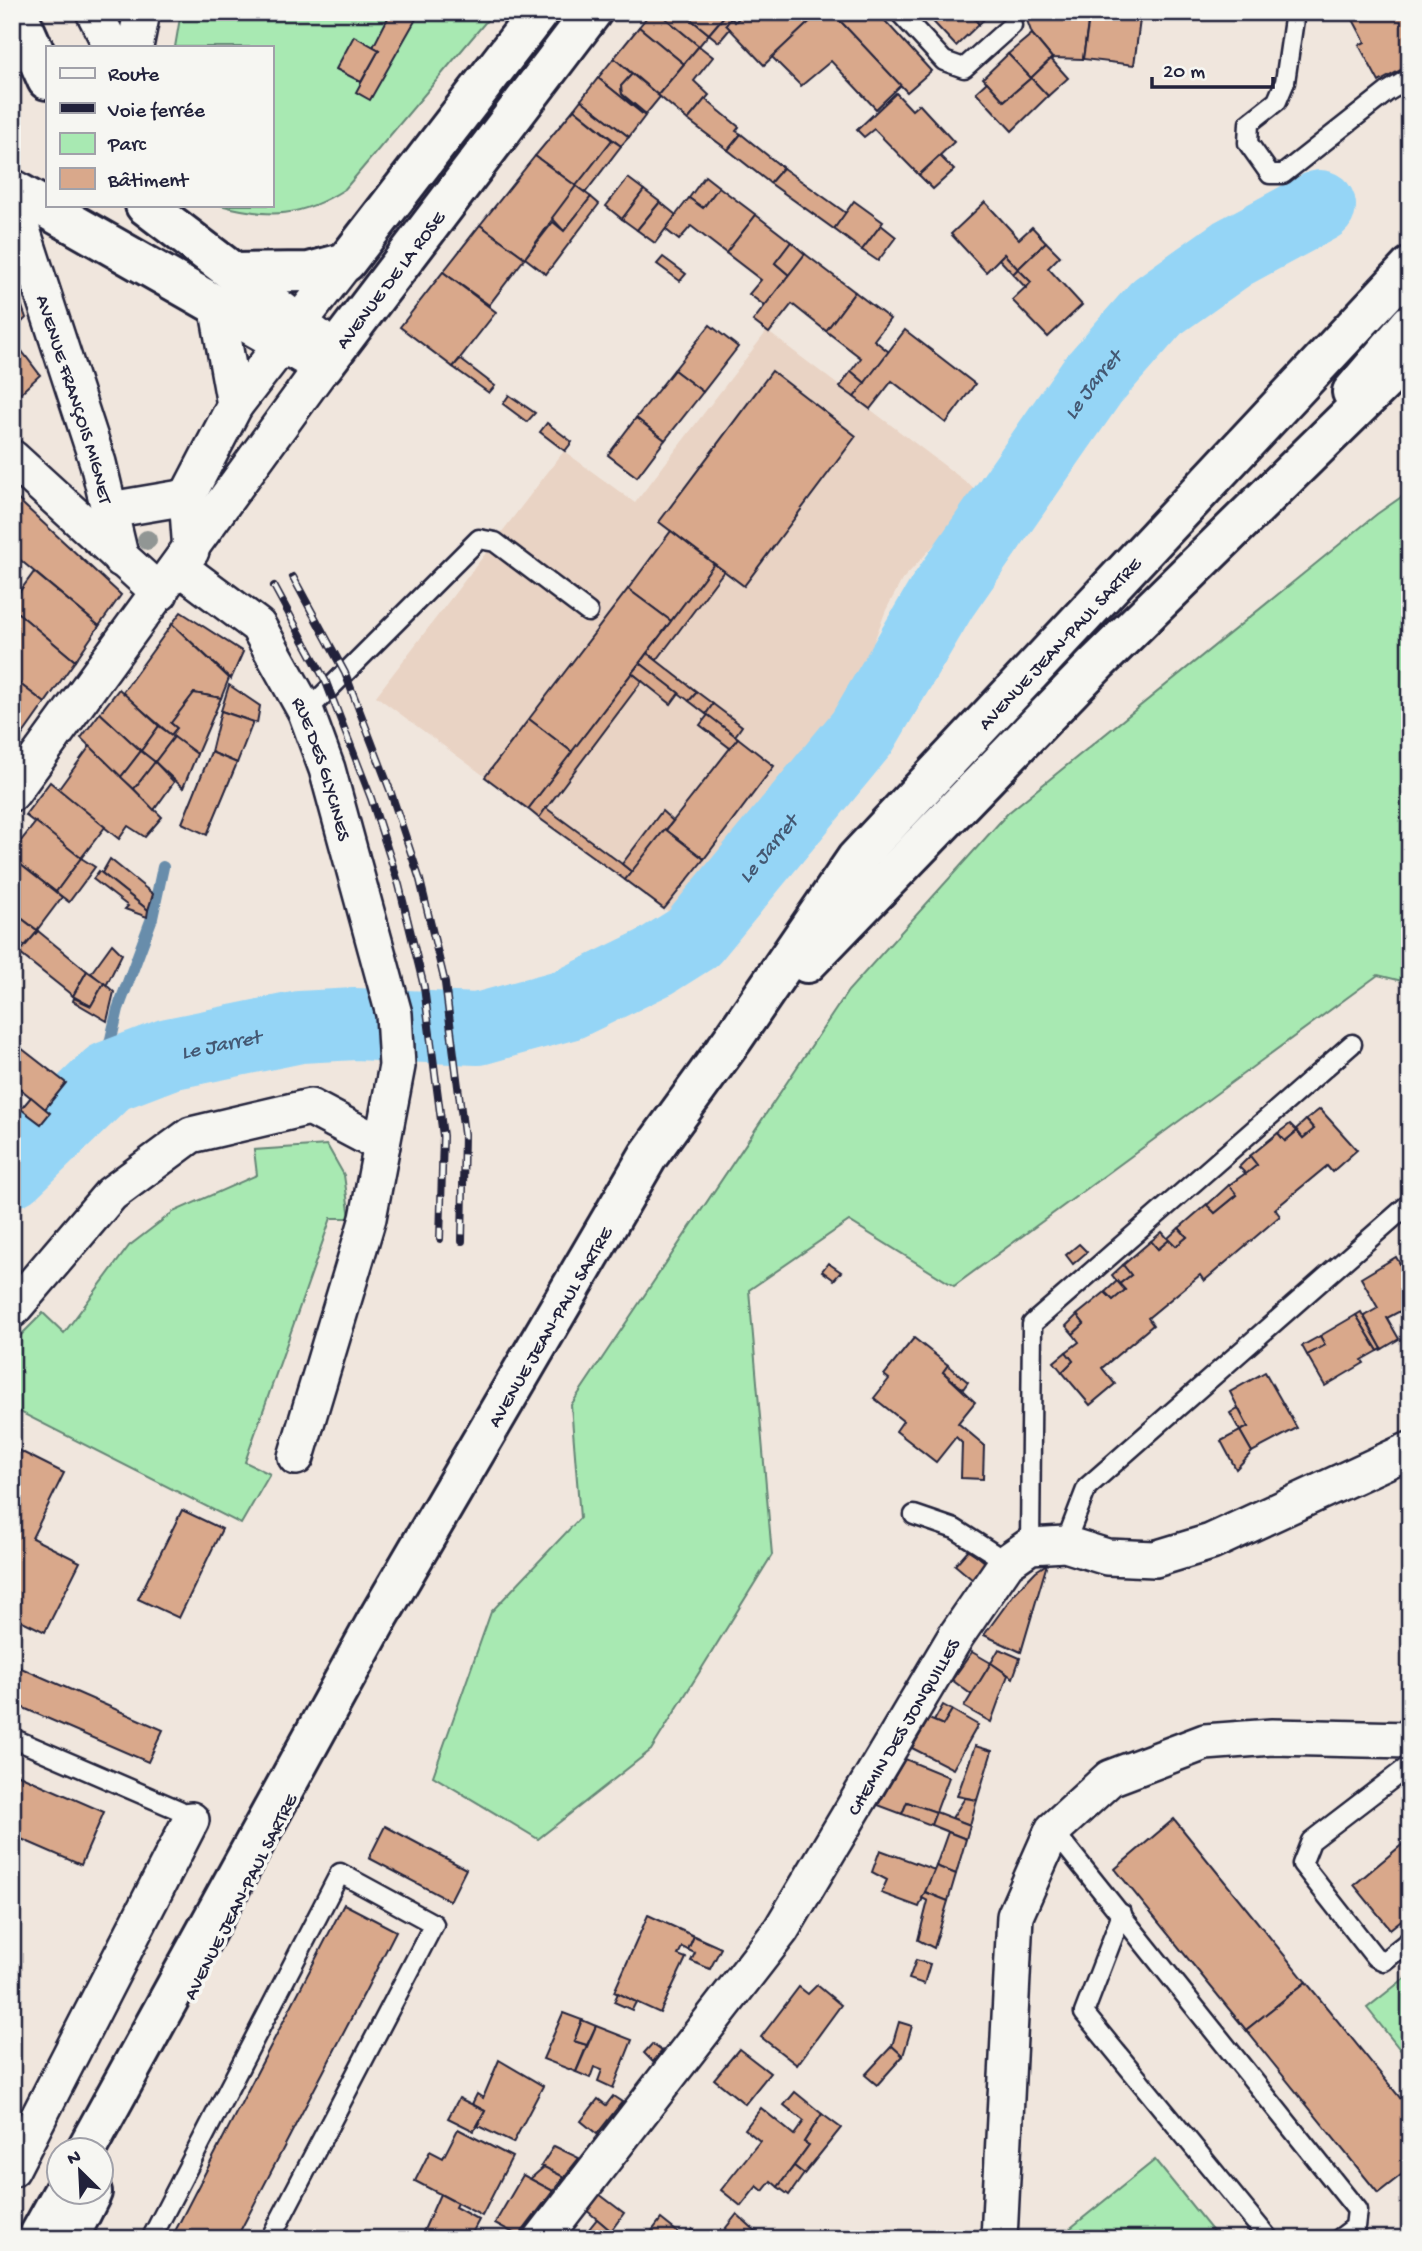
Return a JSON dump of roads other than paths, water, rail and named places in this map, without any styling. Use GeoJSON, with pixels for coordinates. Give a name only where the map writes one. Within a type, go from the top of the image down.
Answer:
{"type":"FeatureCollection","features":[{"type":"Feature","properties":{"kind":"main road"},"geometry":{"type":"LineString","coordinates":[[17,12],[46,78]]}},
{"type":"Feature","properties":{"kind":"main road"},"geometry":{"type":"LineString","coordinates":[[226,289],[346,262],[539,12]]}},
{"type":"Feature","properties":{"kind":"main road","name":"AVENUE DE LA ROSE"},"geometry":{"type":"LineString","coordinates":[[329,358],[592,12]]}},
{"type":"Feature","properties":{"kind":"main road"},"geometry":{"type":"LineString","coordinates":[[12,189],[46,205]]}},
{"type":"Feature","properties":{"kind":"main road"},"geometry":{"type":"LineString","coordinates":[[48,206],[226,289],[329,358]]}},
{"type":"Feature","properties":{"kind":"main road"},"geometry":{"type":"LineString","coordinates":[[146,206],[226,289]]}},
{"type":"Feature","properties":{"kind":"main road","name":"AVENUE JEAN-PAUL SARTRE"},"geometry":{"type":"LineString","coordinates":[[94,2136],[377,1619],[648,1157],[733,1040],[856,859],[1410,267]]}},
{"type":"Feature","properties":{"kind":"main road"},"geometry":{"type":"LineString","coordinates":[[1249,513],[1410,324]]}},
{"type":"Feature","properties":{"kind":"main road","name":"AVENUE JEAN-PAUL SARTRE"},"geometry":{"type":"LineString","coordinates":[[733,1040],[1098,662],[1410,356]]}},
{"type":"Feature","properties":{"kind":"main road","name":"AVENUE JEAN-PAUL SARTRE"},"geometry":{"type":"LineString","coordinates":[[116,2144],[377,1619]]}},
{"type":"Feature","properties":{"kind":"main road"},"geometry":{"type":"LineString","coordinates":[[37,2239],[55,2206]]}},
{"type":"Feature","properties":{"kind":"main road"},"geometry":{"type":"LineString","coordinates":[[68,2239],[85,2206]]}},
{"type":"Feature","properties":{"kind":"street"},"geometry":{"type":"LineString","coordinates":[[94,12],[111,46]]}},
{"type":"Feature","properties":{"kind":"street"},"geometry":{"type":"LineString","coordinates":[[135,46],[142,12]]}},
{"type":"Feature","properties":{"kind":"street","name":"AVENUE FRANÇOIS MIGNET"},"geometry":{"type":"LineString","coordinates":[[12,199],[94,450],[121,559]]}},
{"type":"Feature","properties":{"kind":"street"},"geometry":{"type":"LineString","coordinates":[[177,570],[187,497],[236,405],[346,262]]}},
{"type":"Feature","properties":{"kind":"street"},"geometry":{"type":"LineString","coordinates":[[226,289],[236,405]]}},
{"type":"Feature","properties":{"kind":"street","name":"AVENUE DE LA ROSE"},"geometry":{"type":"LineString","coordinates":[[12,793],[329,358]]}},
{"type":"Feature","properties":{"kind":"street","name":"RUE DES GLYCINES"},"geometry":{"type":"LineString","coordinates":[[12,458],[121,559],[177,570],[258,626],[306,712],[327,769],[394,1014],[397,1066],[368,1218],[296,1457]]}},
{"type":"Feature","properties":{"kind":"street"},"geometry":{"type":"LineString","coordinates":[[110,510],[187,497]]}},
{"type":"Feature","properties":{"kind":"street"},"geometry":{"type":"LineString","coordinates":[[12,1310],[111,1194],[191,1135],[310,1107],[382,1145]]}},
{"type":"Feature","properties":{"kind":"street"},"geometry":{"type":"LineString","coordinates":[[1018,1554],[1065,1544],[1107,1557],[1155,1559],[1211,1542],[1410,1450]]}},
{"type":"Feature","properties":{"kind":"street","name":"CHEMIN DES JONQUILLES"},"geometry":{"type":"LineString","coordinates":[[542,2239],[781,1930],[956,1636],[1018,1554]]}},
{"type":"Feature","properties":{"kind":"street"},"geometry":{"type":"LineString","coordinates":[[999,2239],[1015,1916],[1053,1830],[1110,1778],[1205,1742],[1272,1737],[1410,1740]]}},
{"type":"Feature","properties":{"kind":"street"},"geometry":{"type":"LineString","coordinates":[[12,2169],[191,1819]]}},
{"type":"Feature","properties":{"kind":"lane"},"geometry":{"type":"LineString","coordinates":[[899,12],[944,61],[964,68],[1012,25]]}},
{"type":"Feature","properties":{"kind":"lane"},"geometry":{"type":"LineString","coordinates":[[1295,12],[1285,82],[1276,101],[1249,122],[1248,143],[1270,174],[1283,174],[1387,92],[1410,78]]}},
{"type":"Feature","properties":{"kind":"lane"},"geometry":{"type":"LineString","coordinates":[[306,712],[479,539],[495,542],[588,612]]}},
{"type":"Feature","properties":{"kind":"lane"},"geometry":{"type":"LineString","coordinates":[[914,1515],[1018,1554],[1032,1324],[1352,1044]]}},
{"type":"Feature","properties":{"kind":"lane"},"geometry":{"type":"LineString","coordinates":[[1065,1544],[1087,1487],[1410,1203]]}},
{"type":"Feature","properties":{"kind":"lane"},"geometry":{"type":"LineString","coordinates":[[12,1738],[179,1811],[191,1819]]}},
{"type":"Feature","properties":{"kind":"lane"},"geometry":{"type":"LineString","coordinates":[[1410,1765],[1311,1841],[1302,1864],[1375,1957],[1384,1961],[1410,1940]]}},
{"type":"Feature","properties":{"kind":"lane"},"geometry":{"type":"LineString","coordinates":[[1053,1830],[1357,2210],[1355,2227],[1339,2239]]}},
{"type":"Feature","properties":{"kind":"lane"},"geometry":{"type":"LineString","coordinates":[[151,2239],[340,1873],[434,1924],[270,2239]]}},
{"type":"Feature","properties":{"kind":"lane"},"geometry":{"type":"LineString","coordinates":[[1122,1914],[1084,2013],[1269,2239]]}},
{"type":"Feature","properties":{"kind":"waterway","name":"Le Jarret"},"geometry":{"type":"LineString","coordinates":[[12,1171],[109,1077],[169,1054],[300,1027],[355,1024],[478,1029],[569,1004],[655,962],[693,938],[862,733],[942,597],[1092,381],[1157,307],[1233,253],[1320,206]]}},
{"type":"Feature","properties":{"kind":"waterway"},"geometry":{"type":"LineString","coordinates":[[100,1086],[118,1009],[152,918],[163,867]]}},
{"type":"Feature","properties":{"kind":"railway"},"geometry":{"type":"LineString","coordinates":[[293,577],[345,673],[390,790],[420,880],[445,983],[464,1134],[462,1241]]}},
{"type":"Feature","properties":{"kind":"railway"},"geometry":{"type":"LineString","coordinates":[[274,586],[326,682],[371,798],[399,885],[424,987],[443,1136],[440,1239]]}}]}
